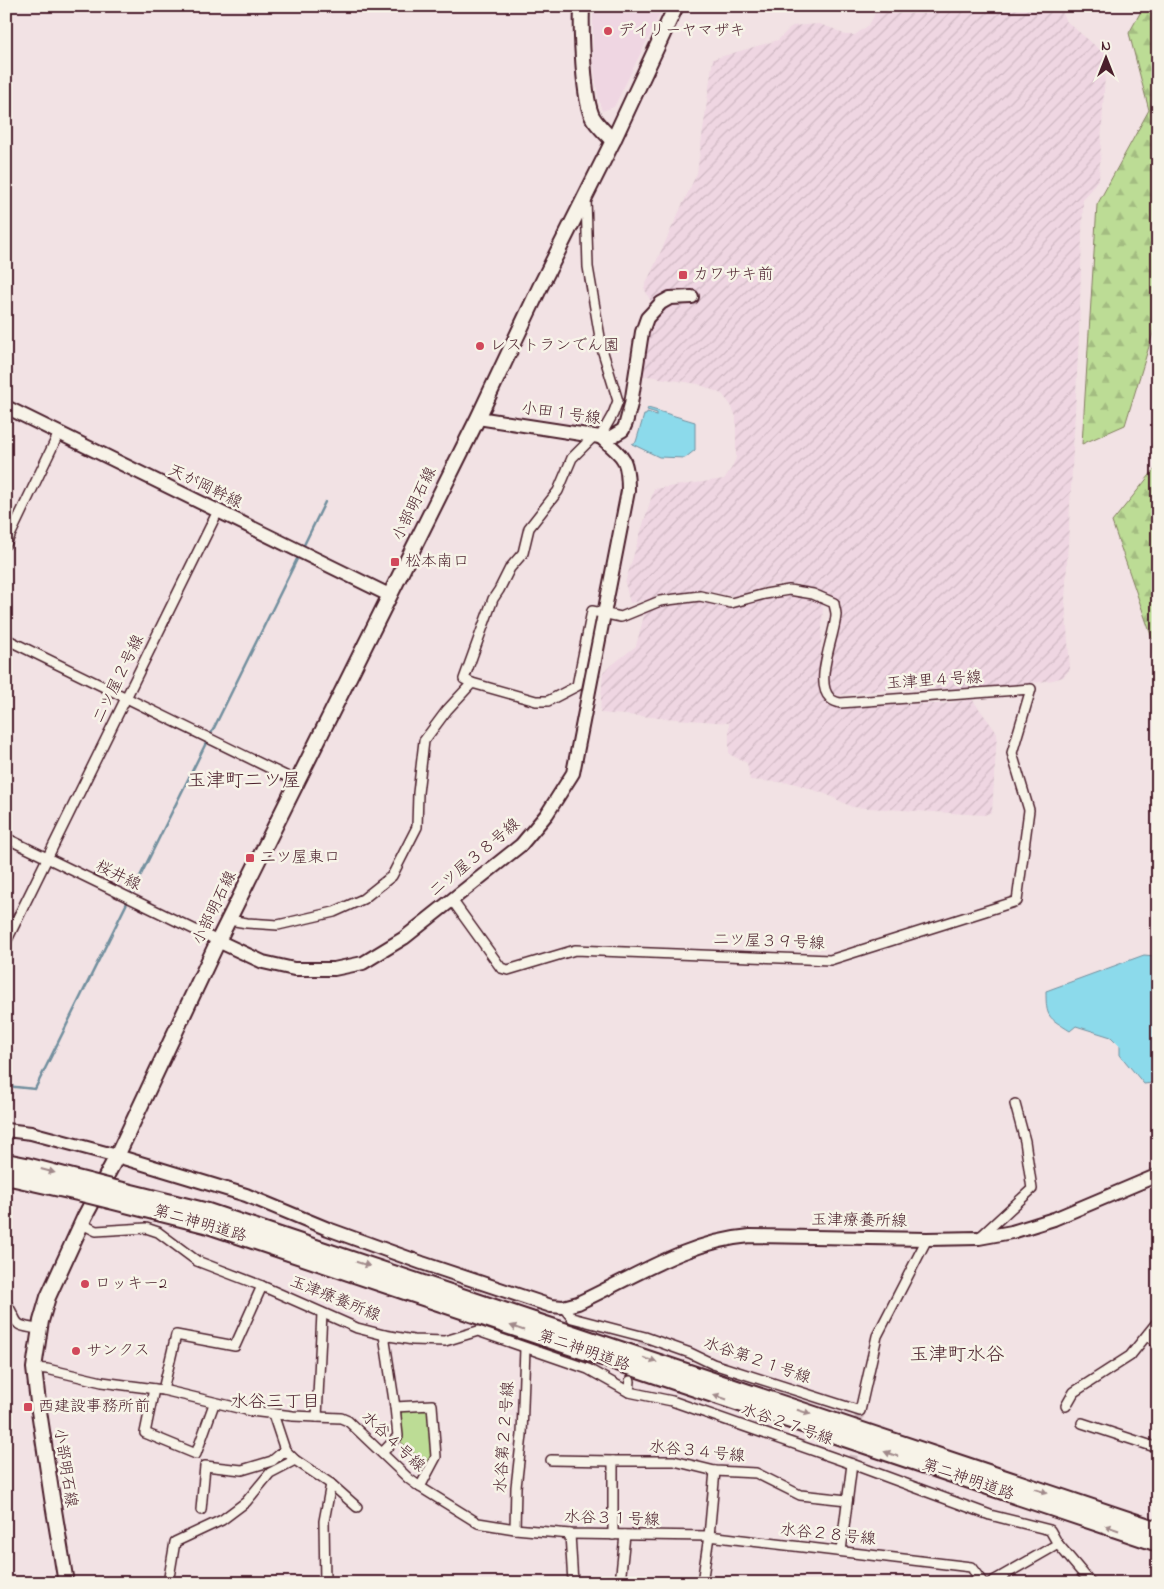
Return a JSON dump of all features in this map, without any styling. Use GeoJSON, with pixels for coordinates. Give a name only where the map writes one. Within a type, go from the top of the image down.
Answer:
{"type":"FeatureCollection","features":[{"type":"Feature","properties":{"kind":"highway","name":"第二神明道路"},"geometry":{"type":"LineString","coordinates":[[6,1162],[26,1166],[86,1188]]}},
{"type":"Feature","properties":{"kind":"highway","name":"第二神明道路"},"geometry":{"type":"LineString","coordinates":[[6,1176],[86,1188],[208,1212],[1158,1530]]}},
{"type":"Feature","properties":{"kind":"highway","name":"第二神明道路"},"geometry":{"type":"LineString","coordinates":[[113,1194],[1158,1543]]}},
{"type":"Feature","properties":{"kind":"main road"},"geometry":{"type":"LineString","coordinates":[[582,6],[584,62],[592,117],[613,142]]}},
{"type":"Feature","properties":{"kind":"main road","name":"小部明石線"},"geometry":{"type":"LineString","coordinates":[[66,1583],[49,1479],[34,1368],[39,1329],[48,1297],[82,1224],[117,1156],[218,941],[478,418],[531,305],[613,142],[676,6]]}},
{"type":"Feature","properties":{"kind":"street"},"geometry":{"type":"LineString","coordinates":[[586,195],[588,267],[602,349],[618,402],[613,414],[597,437],[572,458],[558,491],[529,528],[523,553],[510,568],[493,599],[464,679],[536,701],[548,701],[577,686],[592,611],[605,614]]}},
{"type":"Feature","properties":{"kind":"street","name":"小田１号線"},"geometry":{"type":"LineString","coordinates":[[478,418],[597,437],[611,436],[623,430],[631,404],[643,324],[660,303],[670,298],[692,297]]}},
{"type":"Feature","properties":{"kind":"street","name":"天が岡幹線"},"geometry":{"type":"LineString","coordinates":[[6,407],[389,595]]}},
{"type":"Feature","properties":{"kind":"street"},"geometry":{"type":"LineString","coordinates":[[6,544],[59,433]]}},
{"type":"Feature","properties":{"kind":"street","name":"二ツ屋３８号線"},"geometry":{"type":"LineString","coordinates":[[218,941],[263,962],[294,969],[334,969],[363,963],[404,938],[521,845],[547,814],[573,773],[628,491],[628,468],[620,453],[597,437]]}},
{"type":"Feature","properties":{"kind":"street","name":"二ツ屋２号線"},"geometry":{"type":"LineString","coordinates":[[6,942],[218,511]]}},
{"type":"Feature","properties":{"kind":"street","name":"玉津里４号線"},"geometry":{"type":"LineString","coordinates":[[605,614],[621,617],[660,601],[700,596],[731,603],[789,590],[813,594],[834,603],[836,615],[825,664],[825,683],[826,693],[830,699],[840,704],[1031,689]]}},
{"type":"Feature","properties":{"kind":"street"},"geometry":{"type":"LineString","coordinates":[[6,640],[296,781]]}},
{"type":"Feature","properties":{"kind":"street"},"geometry":{"type":"LineString","coordinates":[[229,920],[278,925],[334,912],[363,899],[392,876],[417,827],[418,793],[424,740],[472,683]]}},
{"type":"Feature","properties":{"kind":"street","name":"二ツ屋３９号線"},"geometry":{"type":"LineString","coordinates":[[452,900],[501,968],[508,970],[576,950],[830,960],[1017,901],[1029,810],[1012,753],[1031,689]]}},
{"type":"Feature","properties":{"kind":"street","name":"桜井線"},"geometry":{"type":"LineString","coordinates":[[6,838],[218,941]]}},
{"type":"Feature","properties":{"kind":"street"},"geometry":{"type":"LineString","coordinates":[[979,1238],[1032,1189],[1025,1141],[1015,1104]]}},
{"type":"Feature","properties":{"kind":"street"},"geometry":{"type":"LineString","coordinates":[[6,1130],[31,1133],[117,1156],[246,1195],[338,1232],[494,1288],[551,1306],[563,1307]]}},
{"type":"Feature","properties":{"kind":"street","name":"玉津療養所線"},"geometry":{"type":"LineString","coordinates":[[563,1307],[578,1303],[689,1249],[729,1238],[750,1236],[979,1238],[1012,1232],[1054,1219],[1158,1175]]}},
{"type":"Feature","properties":{"kind":"street","name":"玉津療養所線"},"geometry":{"type":"LineString","coordinates":[[82,1224],[96,1231],[146,1228],[158,1232],[197,1261],[262,1286],[357,1328],[413,1340],[446,1341],[478,1331],[588,1369],[629,1392]]}},
{"type":"Feature","properties":{"kind":"street","name":"水谷第２１号線"},"geometry":{"type":"LineString","coordinates":[[563,1307],[572,1318],[646,1337],[690,1353],[713,1364],[860,1411],[877,1336],[927,1239]]}},
{"type":"Feature","properties":{"kind":"street"},"geometry":{"type":"LineString","coordinates":[[214,1404],[196,1454],[145,1433],[176,1335],[235,1346],[262,1286]]}},
{"type":"Feature","properties":{"kind":"street"},"geometry":{"type":"LineString","coordinates":[[6,1303],[16,1322],[22,1327],[39,1329]]}},
{"type":"Feature","properties":{"kind":"street"},"geometry":{"type":"LineString","coordinates":[[317,1417],[322,1313]]}},
{"type":"Feature","properties":{"kind":"street"},"geometry":{"type":"LineString","coordinates":[[1066,1406],[1074,1392],[1130,1356],[1158,1320]]}},
{"type":"Feature","properties":{"kind":"street"},"geometry":{"type":"LineString","coordinates":[[1148,1334],[1158,1346]]}},
{"type":"Feature","properties":{"kind":"street"},"geometry":{"type":"LineString","coordinates":[[382,1453],[398,1436],[384,1335]]}},
{"type":"Feature","properties":{"kind":"street","name":"水谷第２２号線"},"geometry":{"type":"LineString","coordinates":[[515,1530],[516,1487],[522,1435],[525,1348]]}},
{"type":"Feature","properties":{"kind":"street","name":"水谷４号線"},"geometry":{"type":"LineString","coordinates":[[34,1368],[102,1382],[159,1390],[251,1411],[341,1418],[348,1421],[420,1487],[478,1523],[515,1530]]}},
{"type":"Feature","properties":{"kind":"street"},"geometry":{"type":"LineString","coordinates":[[629,1392],[630,1380]]}},
{"type":"Feature","properties":{"kind":"street","name":"水谷２７号線"},"geometry":{"type":"LineString","coordinates":[[629,1392],[672,1401],[990,1515],[1050,1530],[1058,1544],[1092,1582],[1090,1583]]}},
{"type":"Feature","properties":{"kind":"street"},"geometry":{"type":"LineString","coordinates":[[395,1407],[432,1405],[436,1457],[420,1487]]}},
{"type":"Feature","properties":{"kind":"street"},"geometry":{"type":"LineString","coordinates":[[273,1414],[285,1450],[295,1460],[331,1484],[357,1507]]}},
{"type":"Feature","properties":{"kind":"street"},"geometry":{"type":"LineString","coordinates":[[1082,1423],[1158,1448]]}},
{"type":"Feature","properties":{"kind":"street"},"geometry":{"type":"LineString","coordinates":[[202,1510],[205,1466],[242,1470],[272,1461],[285,1450]]}},
{"type":"Feature","properties":{"kind":"street"},"geometry":{"type":"LineString","coordinates":[[168,1583],[176,1542],[222,1520],[246,1502],[270,1473],[295,1460]]}},
{"type":"Feature","properties":{"kind":"street","name":"水谷３４号線"},"geometry":{"type":"LineString","coordinates":[[552,1460],[674,1461],[715,1472],[756,1472],[800,1495],[847,1500]]}},
{"type":"Feature","properties":{"kind":"street"},"geometry":{"type":"LineString","coordinates":[[612,1535],[613,1461]]}},
{"type":"Feature","properties":{"kind":"street"},"geometry":{"type":"LineString","coordinates":[[841,1551],[852,1464]]}},
{"type":"Feature","properties":{"kind":"street"},"geometry":{"type":"LineString","coordinates":[[702,1583],[715,1472]]}},
{"type":"Feature","properties":{"kind":"street"},"geometry":{"type":"LineString","coordinates":[[325,1583],[324,1521],[331,1484]]}},
{"type":"Feature","properties":{"kind":"street","name":"水谷３１号線"},"geometry":{"type":"LineString","coordinates":[[515,1530],[625,1536],[708,1536]]}},
{"type":"Feature","properties":{"kind":"street"},"geometry":{"type":"LineString","coordinates":[[570,1534],[573,1583]]}},
{"type":"Feature","properties":{"kind":"street"},"geometry":{"type":"LineString","coordinates":[[620,1583],[625,1536]]}},
{"type":"Feature","properties":{"kind":"street","name":"水谷２８号線"},"geometry":{"type":"LineString","coordinates":[[708,1536],[971,1567],[983,1583]]}},
{"type":"Feature","properties":{"kind":"street"},"geometry":{"type":"LineString","coordinates":[[990,1583],[1058,1544]]}},
{"type":"Feature","properties":{"kind":"shaded area"},"geometry":{"type":"Polygon","coordinates":[[[593,6],[664,6],[614,107],[602,111],[598,98],[593,59],[593,6]]]}},
{"type":"Feature","properties":{"kind":"shaded area"},"geometry":{"type":"Polygon","coordinates":[[[879,6],[1061,6],[1065,20],[1106,55],[1099,178],[1083,200],[1079,336],[1065,600],[1070,669],[1063,677],[1053,680],[991,689],[893,689],[830,696],[828,666],[840,625],[841,603],[798,584],[777,584],[733,596],[700,590],[630,603],[625,583],[654,489],[724,479],[736,458],[736,417],[731,405],[722,394],[698,384],[641,375],[650,326],[657,313],[644,288],[697,173],[713,59],[778,40],[792,26],[819,24],[845,35],[855,35],[869,25],[879,6]]]}},
{"type":"Feature","properties":{"kind":"shaded area"},"geometry":{"type":"Polygon","coordinates":[[[778,594],[803,596],[823,604],[819,692],[826,703],[839,708],[943,704],[972,699],[997,733],[992,812],[984,815],[852,807],[828,795],[793,783],[750,780],[747,763],[729,754],[729,723],[600,713],[603,672],[636,646],[645,612],[657,605],[703,599],[733,604],[778,594]]]}},
{"type":"Feature","properties":{"kind":"green space"},"geometry":{"type":"Polygon","coordinates":[[[1144,6],[1158,6],[1158,317],[1125,425],[1082,444],[1097,205],[1149,110],[1129,33],[1144,6]]]}},
{"type":"Feature","properties":{"kind":"green space"},"geometry":{"type":"Polygon","coordinates":[[[1158,465],[1158,644],[1152,638],[1112,522],[1158,465]]]}},
{"type":"Feature","properties":{"kind":"green space"},"geometry":{"type":"Polygon","coordinates":[[[426,1409],[430,1411],[432,1454],[428,1466],[400,1441],[403,1437],[401,1411],[426,1409]]]}},
{"type":"Feature","properties":{"kind":"water"},"geometry":{"type":"Polygon","coordinates":[[[648,408],[695,422],[695,450],[685,458],[659,457],[632,444],[636,442],[644,415],[647,412],[657,415],[657,413],[647,410],[648,408]]]}},
{"type":"Feature","properties":{"kind":"water"},"geometry":{"type":"Polygon","coordinates":[[[1144,955],[1155,956],[1158,961],[1158,1075],[1152,1083],[1144,1084],[1120,1055],[1120,1046],[1111,1037],[1076,1026],[1070,1031],[1057,1023],[1048,1012],[1046,991],[1144,955]]]}},
{"type":"Feature","properties":{"kind":"waterway"},"geometry":{"type":"LineString","coordinates":[[303,547],[325,502]]}},
{"type":"Feature","properties":{"kind":"waterway"},"geometry":{"type":"LineString","coordinates":[[210,736],[299,555]]}},
{"type":"Feature","properties":{"kind":"waterway"},"geometry":{"type":"LineString","coordinates":[[6,1086],[35,1089],[207,741]]}},
{"type":"Feature","properties":{"kind":"tunnel"},"geometry":{"type":"LineString","coordinates":[[638,1358],[645,1337]]}},
{"type":"Feature","properties":{"kind":"tunnel"},"geometry":{"type":"LineString","coordinates":[[852,1464],[860,1411]]}},
{"type":"Feature","properties":{"kind":"place","name":"デイリーヤマザキ"},"geometry":{"type":"Point","coordinates":[608,31]}},
{"type":"Feature","properties":{"kind":"place","name":"カワサキ前"},"geometry":{"type":"Point","coordinates":[683,275]}},
{"type":"Feature","properties":{"kind":"place","name":"レストランでん園"},"geometry":{"type":"Point","coordinates":[480,346]}},
{"type":"Feature","properties":{"kind":"place","name":"松本南口"},"geometry":{"type":"Point","coordinates":[395,562]}},
{"type":"Feature","properties":{"kind":"place","name":"二ツ屋東口"},"geometry":{"type":"Point","coordinates":[250,858]}},
{"type":"Feature","properties":{"kind":"place","name":"ロッキー2"},"geometry":{"type":"Point","coordinates":[85,1284]}},
{"type":"Feature","properties":{"kind":"place","name":"サンクス"},"geometry":{"type":"Point","coordinates":[76,1351]}},
{"type":"Feature","properties":{"kind":"place","name":"西建設事務所前"},"geometry":{"type":"Point","coordinates":[28,1407]}},
{"type":"Feature","properties":{"kind":"district","name":"玉津町二ツ屋"},"geometry":{"type":"Point","coordinates":[244,781]}},
{"type":"Feature","properties":{"kind":"district","name":"玉津町水谷"},"geometry":{"type":"Point","coordinates":[957,1355]}},
{"type":"Feature","properties":{"kind":"district","name":"水谷三丁目"},"geometry":{"type":"Point","coordinates":[275,1403]}}]}
